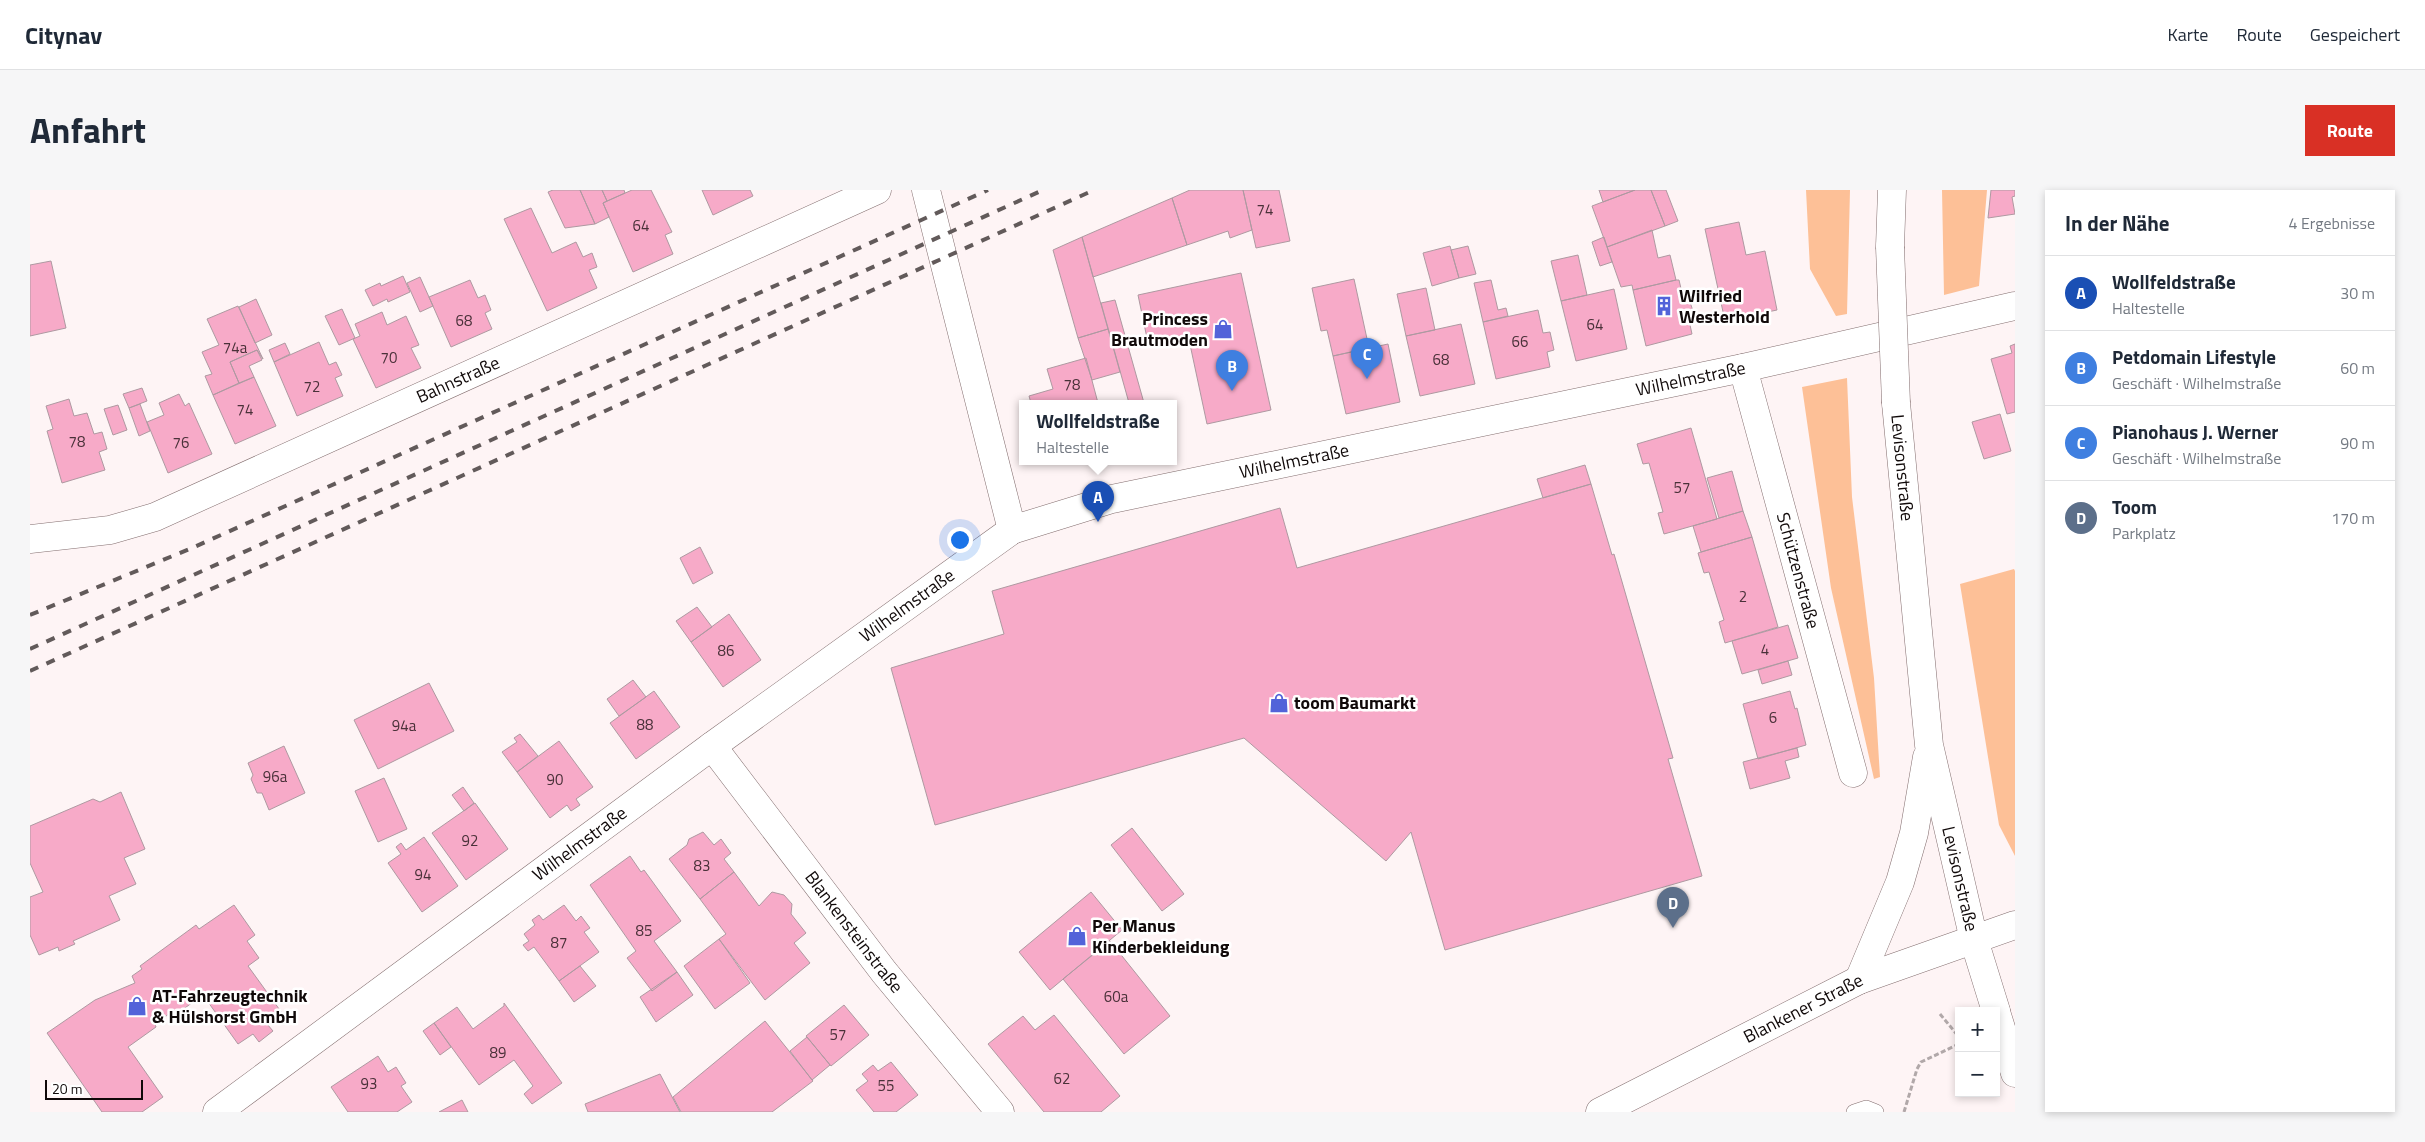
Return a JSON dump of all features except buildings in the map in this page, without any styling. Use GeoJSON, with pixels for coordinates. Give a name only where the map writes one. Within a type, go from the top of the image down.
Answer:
{"type":"FeatureCollection","features":[{"type":"Feature","properties":{"kind":"street","name":"Bahnstraße"},"geometry":{"type":"LineString","coordinates":[[30,539],[110,530],[154,516],[877,190]]}},
{"type":"Feature","properties":{"kind":"street"},"geometry":{"type":"LineString","coordinates":[[926,190],[1012,530]]}},
{"type":"Feature","properties":{"kind":"street","name":"Levisonstraße"},"geometry":{"type":"LineString","coordinates":[[1892,190],[1890,247],[1896,404],[1929,745],[1974,940],[1995,1007]]}},
{"type":"Feature","properties":{"kind":"street","name":"Wilhelmstraße"},"geometry":{"type":"LineString","coordinates":[[217,1112],[712,746],[1012,530],[1112,499],[1743,368],[2015,306]]}},
{"type":"Feature","properties":{"kind":"street","name":"Schützenstraße"},"geometry":{"type":"LineString","coordinates":[[1743,368],[1854,773]]}},
{"type":"Feature","properties":{"kind":"street","name":"Levisonstraße"},"geometry":{"type":"LineString","coordinates":[[1859,980],[1900,882],[1914,833],[1929,745]]}},
{"type":"Feature","properties":{"kind":"street","name":"Blankensteinstraße"},"geometry":{"type":"LineString","coordinates":[[712,746],[884,972],[1000,1112]]}},
{"type":"Feature","properties":{"kind":"street","name":"Blankener Straße"},"geometry":{"type":"LineString","coordinates":[[1600,1112],[1859,980],[2015,925]]}},
{"type":"Feature","properties":{"kind":"street","name":"Levisonstraße"},"geometry":{"type":"LineString","coordinates":[[2000,1024],[2015,1073]]}},
{"type":"Feature","properties":{"kind":"lane"},"geometry":{"type":"LineString","coordinates":[[1854,1112],[1866,1108],[1876,1112]]}},
{"type":"Feature","properties":{"kind":"path"},"geometry":{"type":"LineString","coordinates":[[1940,1014],[1955,1032]]}},
{"type":"Feature","properties":{"kind":"path"},"geometry":{"type":"LineString","coordinates":[[1904,1112],[1917,1069],[1921,1062],[1955,1046]]}},
{"type":"Feature","properties":{"kind":"shaded area"},"geometry":{"type":"Polygon","coordinates":[[[1806,190],[1850,190],[1847,314],[1836,316],[1810,269],[1806,190]]]}},
{"type":"Feature","properties":{"kind":"shaded area"},"geometry":{"type":"Polygon","coordinates":[[[1942,190],[1987,190],[1979,286],[1944,295],[1942,190]]]}},
{"type":"Feature","properties":{"kind":"shaded area"},"geometry":{"type":"Polygon","coordinates":[[[1847,378],[1852,497],[1874,678],[1880,777],[1874,779],[1831,588],[1802,387],[1847,378]]]}},
{"type":"Feature","properties":{"kind":"shaded area"},"geometry":{"type":"Polygon","coordinates":[[[2014,569],[2015,856],[1999,825],[1960,584],[2014,569]]]}},
{"type":"Feature","properties":{"kind":"railway"},"geometry":{"type":"LineString","coordinates":[[30,615],[192,548],[988,190]]}},
{"type":"Feature","properties":{"kind":"railway"},"geometry":{"type":"LineString","coordinates":[[30,649],[1043,190]]}},
{"type":"Feature","properties":{"kind":"railway"},"geometry":{"type":"LineString","coordinates":[[30,671],[1094,190]]}},
{"type":"Feature","properties":{"kind":"place","name":"Wilfried Westerhold"},"geometry":{"type":"Point","coordinates":[1664,306]}},
{"type":"Feature","properties":{"kind":"place","name":"Princess Brautmoden"},"geometry":{"type":"Point","coordinates":[1223,329]}},
{"type":"Feature","properties":{"kind":"place","name":"Pianohaus J. Werner"},"geometry":{"type":"Point","coordinates":[1367,379]}},
{"type":"Feature","properties":{"kind":"place","name":"Petdomain Lifestyle"},"geometry":{"type":"Point","coordinates":[1232,391]}},
{"type":"Feature","properties":{"kind":"place","name":"Wollfeldstraße"},"geometry":{"type":"Point","coordinates":[1098,522]}},
{"type":"Feature","properties":{"kind":"place","name":"toom Baumarkt"},"geometry":{"type":"Point","coordinates":[1279,703]}},
{"type":"Feature","properties":{"kind":"place","name":"Toom"},"geometry":{"type":"Point","coordinates":[1673,928]}},
{"type":"Feature","properties":{"kind":"place","name":"Per Manus Kinderbekleidung"},"geometry":{"type":"Point","coordinates":[1077,936]}},
{"type":"Feature","properties":{"kind":"place","name":"AT-Fahrzeugtechnik & Hülshorst GmbH"},"geometry":{"type":"Point","coordinates":[137,1006]}}]}
